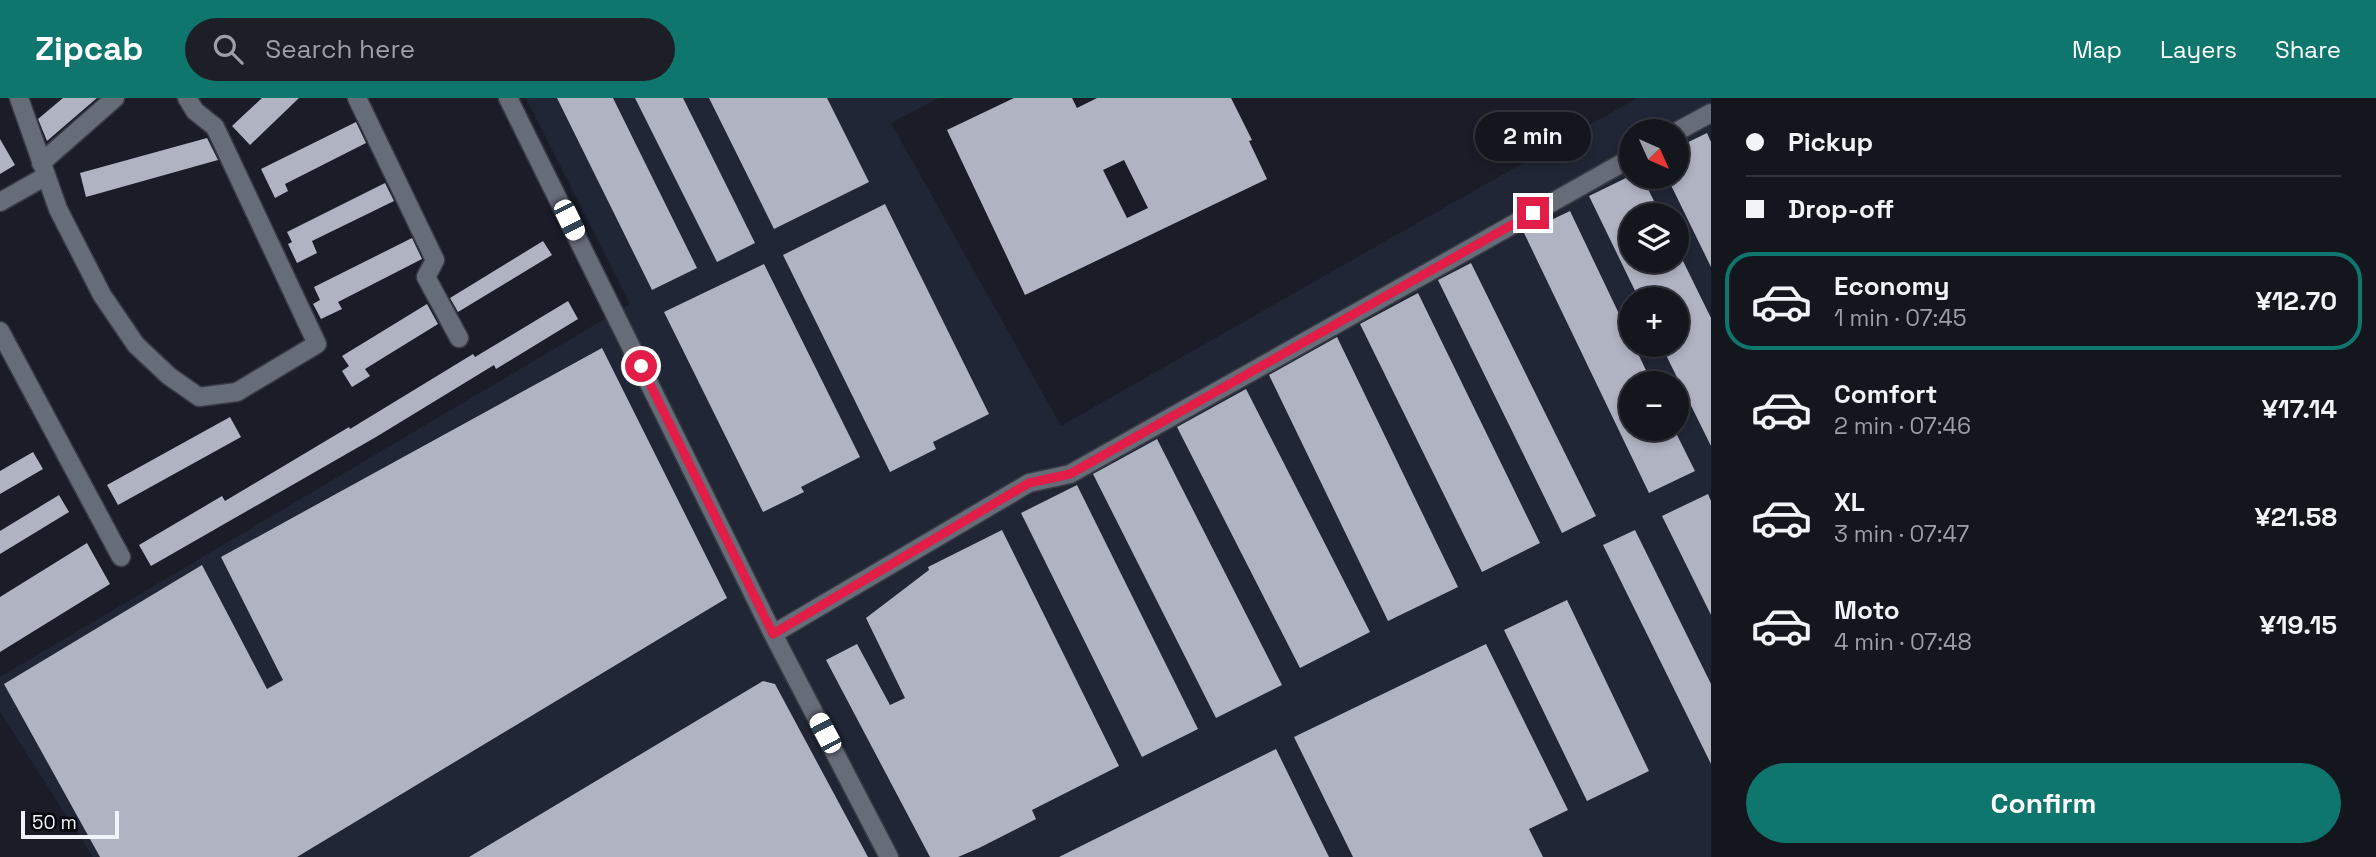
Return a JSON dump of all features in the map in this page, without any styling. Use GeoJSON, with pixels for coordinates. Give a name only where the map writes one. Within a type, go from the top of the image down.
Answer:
{"type":"FeatureCollection","features":[{"type":"Feature","properties":{"kind":"street"},"geometry":{"type":"LineString","coordinates":[[19,98],[58,209],[102,295],[136,345],[169,376],[199,397],[237,392],[317,344],[215,127],[195,111],[187,98]]}},
{"type":"Feature","properties":{"kind":"street"},"geometry":{"type":"LineString","coordinates":[[0,202],[43,169],[115,98]]}},
{"type":"Feature","properties":{"kind":"street"},"geometry":{"type":"LineString","coordinates":[[357,98],[435,260],[426,277],[459,338]]}},
{"type":"Feature","properties":{"kind":"street"},"geometry":{"type":"LineString","coordinates":[[509,98],[773,634],[889,857]]}},
{"type":"Feature","properties":{"kind":"street"},"geometry":{"type":"LineString","coordinates":[[1689,125],[1711,113]]}},
{"type":"Feature","properties":{"kind":"street"},"geometry":{"type":"LineString","coordinates":[[773,634],[1029,483],[1070,474],[1619,165]]}},
{"type":"Feature","properties":{"kind":"street"},"geometry":{"type":"LineString","coordinates":[[0,331],[121,557]]}},
{"type":"Feature","properties":{"kind":"shaded area"},"geometry":{"type":"Polygon","coordinates":[[[526,98],[939,98],[891,123],[1061,426],[1637,98],[1711,98],[1711,857],[93,857],[0,712],[0,677],[630,304],[526,98]]]}},
{"type":"Feature","properties":{"kind":"building"},"geometry":{"type":"Polygon","coordinates":[[[63,98],[97,98],[47,141],[38,119],[63,98]]]}},
{"type":"Feature","properties":{"kind":"building"},"geometry":{"type":"Polygon","coordinates":[[[262,98],[299,98],[250,145],[232,126],[262,98]]]}},
{"type":"Feature","properties":{"kind":"building"},"geometry":{"type":"Polygon","coordinates":[[[557,98],[613,98],[697,268],[652,290],[557,98]]]}},
{"type":"Feature","properties":{"kind":"building"},"geometry":{"type":"Polygon","coordinates":[[[635,98],[683,98],[755,243],[717,262],[635,98]]]}},
{"type":"Feature","properties":{"kind":"building"},"geometry":{"type":"Polygon","coordinates":[[[709,98],[827,98],[869,182],[774,229],[709,98]]]}},
{"type":"Feature","properties":{"kind":"building"},"geometry":{"type":"Polygon","coordinates":[[[1014,98],[1072,98],[1077,108],[1097,98],[1231,98],[1252,140],[1249,141],[1267,179],[1025,295],[947,130],[1014,98]],[[1124,160],[1103,170],[1127,218],[1148,208],[1124,160]]]}},
{"type":"Feature","properties":{"kind":"building"},"geometry":{"type":"Polygon","coordinates":[[[356,122],[366,143],[285,184],[288,191],[275,198],[261,169],[356,122]]]}},
{"type":"Feature","properties":{"kind":"building"},"geometry":{"type":"Polygon","coordinates":[[[1707,133],[1711,142],[1711,267],[1689,222],[1689,203],[1680,203],[1673,189],[1689,189],[1689,142],[1707,133]]]}},
{"type":"Feature","properties":{"kind":"building"},"geometry":{"type":"Polygon","coordinates":[[[207,138],[218,160],[86,197],[80,173],[207,138]]]}},
{"type":"Feature","properties":{"kind":"building"},"geometry":{"type":"Polygon","coordinates":[[[0,139],[15,165],[0,174],[0,139]]]}},
{"type":"Feature","properties":{"kind":"building"},"geometry":{"type":"Polygon","coordinates":[[[1619,181],[1619,189],[1648,189],[1655,203],[1619,203],[1619,258],[1589,196],[1619,181]]]}},
{"type":"Feature","properties":{"kind":"building"},"geometry":{"type":"Polygon","coordinates":[[[385,183],[394,201],[312,241],[317,253],[297,263],[288,244],[292,242],[287,232],[385,183]]]}},
{"type":"Feature","properties":{"kind":"building"},"geometry":{"type":"Polygon","coordinates":[[[885,204],[989,414],[933,442],[936,449],[890,472],[783,255],[885,204]]]}},
{"type":"Feature","properties":{"kind":"building"},"geometry":{"type":"Polygon","coordinates":[[[1570,211],[1619,314],[1619,357],[1640,357],[1646,371],[1619,371],[1619,431],[1524,233],[1570,211]]]}},
{"type":"Feature","properties":{"kind":"building"},"geometry":{"type":"Polygon","coordinates":[[[412,238],[422,259],[338,302],[342,309],[321,319],[313,304],[320,300],[314,287],[412,238]]]}},
{"type":"Feature","properties":{"kind":"building"},"geometry":{"type":"Polygon","coordinates":[[[543,241],[552,255],[458,312],[450,298],[543,241]]]}},
{"type":"Feature","properties":{"kind":"building"},"geometry":{"type":"Polygon","coordinates":[[[1471,263],[1596,516],[1562,533],[1438,280],[1471,263]]]}},
{"type":"Feature","properties":{"kind":"building"},"geometry":{"type":"Polygon","coordinates":[[[764,264],[860,457],[801,487],[804,492],[763,512],[664,312],[764,264]]]}},
{"type":"Feature","properties":{"kind":"building"},"geometry":{"type":"Polygon","coordinates":[[[1626,273],[1689,273],[1711,318],[1711,446],[1689,402],[1689,371],[1674,371],[1667,357],[1689,357],[1689,287],[1633,287],[1626,273]]]}},
{"type":"Feature","properties":{"kind":"building"},"geometry":{"type":"Polygon","coordinates":[[[1418,293],[1540,543],[1482,572],[1360,324],[1418,293]]]}},
{"type":"Feature","properties":{"kind":"building"},"geometry":{"type":"Polygon","coordinates":[[[568,301],[578,319],[496,369],[494,365],[376,437],[151,566],[139,545],[222,496],[225,501],[568,301]]]}},
{"type":"Feature","properties":{"kind":"building"},"geometry":{"type":"Polygon","coordinates":[[[427,304],[438,324],[365,369],[370,376],[352,387],[342,371],[349,366],[342,356],[427,304]]]}},
{"type":"Feature","properties":{"kind":"building"},"geometry":{"type":"Polygon","coordinates":[[[1337,337],[1458,587],[1388,621],[1269,375],[1337,337]]]}},
{"type":"Feature","properties":{"kind":"building"},"geometry":{"type":"Polygon","coordinates":[[[602,348],[727,598],[297,857],[100,857],[4,684],[202,565],[267,689],[283,680],[221,557],[602,348]]]}},
{"type":"Feature","properties":{"kind":"building"},"geometry":{"type":"Polygon","coordinates":[[[1246,389],[1370,632],[1300,668],[1177,427],[1246,389]]]}},
{"type":"Feature","properties":{"kind":"building"},"geometry":{"type":"Polygon","coordinates":[[[230,417],[241,437],[118,505],[107,485],[230,417]]]}},
{"type":"Feature","properties":{"kind":"building"},"geometry":{"type":"Polygon","coordinates":[[[1157,439],[1282,685],[1216,718],[1093,474],[1157,439]]]}},
{"type":"Feature","properties":{"kind":"building"},"geometry":{"type":"Polygon","coordinates":[[[1624,441],[1680,441],[1695,471],[1649,493],[1624,441]]]}},
{"type":"Feature","properties":{"kind":"building"},"geometry":{"type":"Polygon","coordinates":[[[33,452],[43,469],[0,494],[0,471],[33,452]]]}},
{"type":"Feature","properties":{"kind":"building"},"geometry":{"type":"Polygon","coordinates":[[[1077,485],[1198,729],[1142,757],[1021,513],[1077,485]]]}},
{"type":"Feature","properties":{"kind":"building"},"geometry":{"type":"Polygon","coordinates":[[[1708,494],[1711,501],[1711,615],[1662,516],[1708,494]]]}},
{"type":"Feature","properties":{"kind":"building"},"geometry":{"type":"Polygon","coordinates":[[[59,495],[69,512],[0,554],[0,531],[59,495]]]}},
{"type":"Feature","properties":{"kind":"building"},"geometry":{"type":"Polygon","coordinates":[[[1002,530],[1119,766],[1032,810],[1036,819],[979,848],[958,857],[930,857],[826,660],[857,644],[890,705],[905,698],[866,618],[929,570],[928,567],[1002,530]]]}},
{"type":"Feature","properties":{"kind":"building"},"geometry":{"type":"Polygon","coordinates":[[[1635,530],[1711,684],[1711,764],[1603,545],[1635,530]]]}},
{"type":"Feature","properties":{"kind":"building"},"geometry":{"type":"Polygon","coordinates":[[[87,543],[110,584],[0,652],[0,597],[87,543]]]}},
{"type":"Feature","properties":{"kind":"building"},"geometry":{"type":"Polygon","coordinates":[[[1567,600],[1649,771],[1587,801],[1504,630],[1567,600]]]}},
{"type":"Feature","properties":{"kind":"building"},"geometry":{"type":"Polygon","coordinates":[[[1486,644],[1568,810],[1529,829],[1543,857],[1353,857],[1294,737],[1486,644]]]}},
{"type":"Feature","properties":{"kind":"building"},"geometry":{"type":"Polygon","coordinates":[[[763,681],[775,684],[868,857],[469,857],[763,681]]]}},
{"type":"Feature","properties":{"kind":"building"},"geometry":{"type":"Polygon","coordinates":[[[1276,749],[1329,857],[1059,857],[1276,749]]]}},
{"type":"Feature","properties":{"kind":"route"},"geometry":{"type":"LineString","coordinates":[[641,366],[773,634],[1029,483],[1070,474],[1533,213]]}}]}
